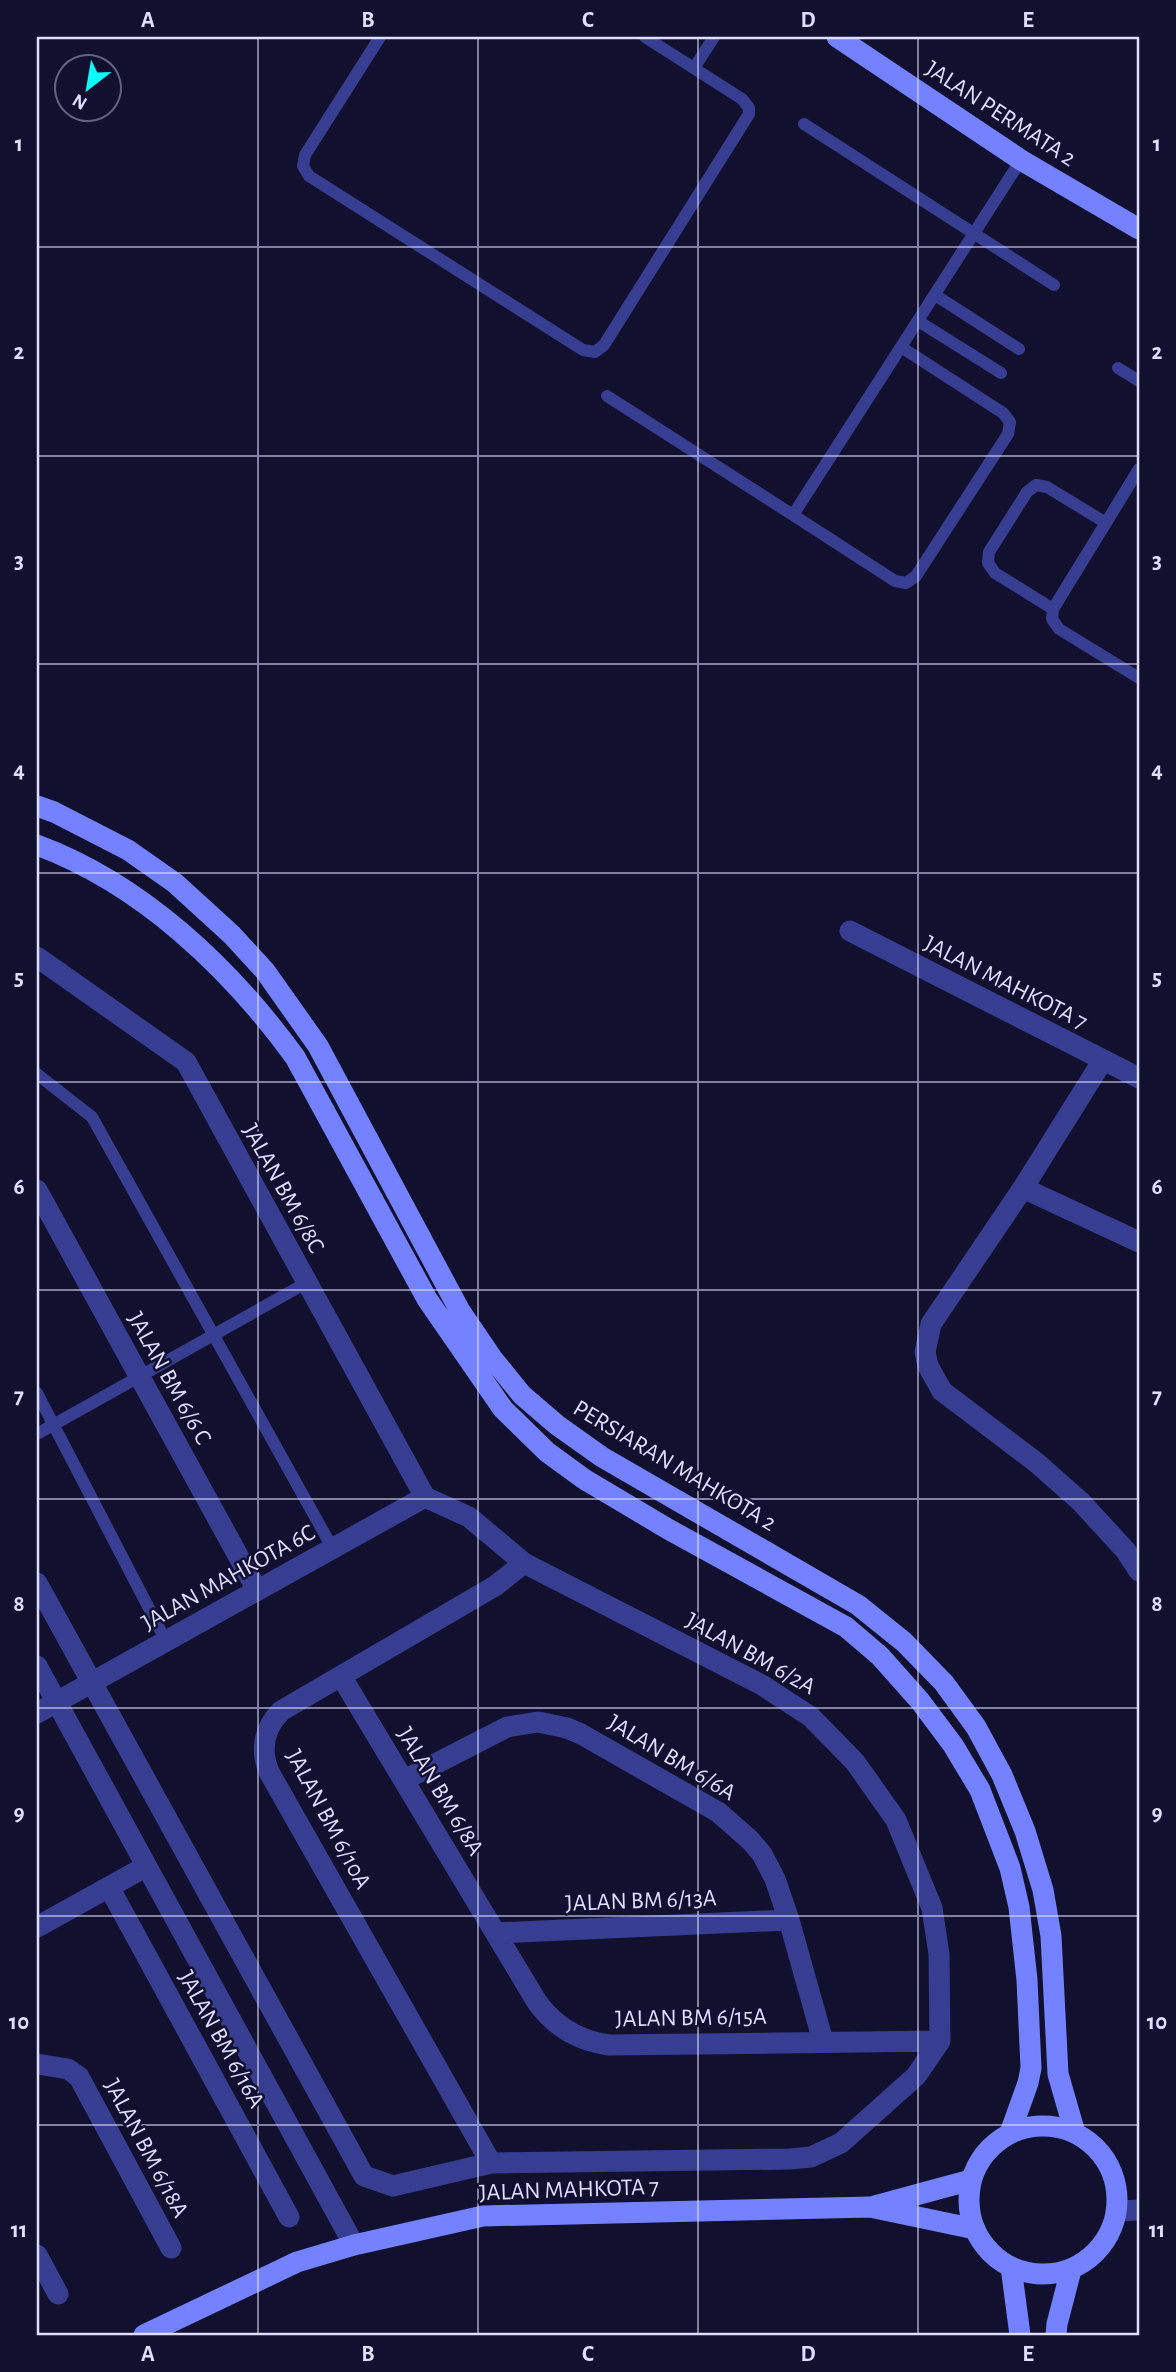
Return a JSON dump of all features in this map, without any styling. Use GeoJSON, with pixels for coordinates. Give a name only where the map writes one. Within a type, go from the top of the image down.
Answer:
{"type":"FeatureCollection","features":[{"type":"Feature","properties":{"kind":"main road","name":"JALAN PERMATA 2"},"geometry":{"type":"LineString","coordinates":[[837,37],[1021,160],[1139,229]]}},
{"type":"Feature","properties":{"kind":"main road","name":"PERSIARAN MAHKOTA 2"},"geometry":{"type":"LineString","coordinates":[[37,806],[128,850],[175,883],[232,935],[265,971],[318,1045],[460,1311],[492,1358],[522,1395],[557,1425],[602,1457],[858,1605],[904,1642],[944,1683],[976,1727],[1002,1775],[1021,1819],[1043,1889],[1051,1936],[1058,2074],[1074,2133]]}},
{"type":"Feature","properties":{"kind":"main road"},"geometry":{"type":"LineString","coordinates":[[37,845],[63,855],[137,897],[237,985],[273,1027],[295,1057],[427,1299],[503,1409],[547,1452],[584,1479],[668,1529],[846,1627],[880,1656],[953,1745],[980,1790],[1010,1868],[1019,1907],[1027,1980],[1031,2068],[1010,2133]]}},
{"type":"Feature","properties":{"kind":"main road"},"geometry":{"type":"LineString","coordinates":[[295,1057],[318,1045]]}},
{"type":"Feature","properties":{"kind":"main road"},"geometry":{"type":"LineString","coordinates":[[1031,2127],[1053,2127],[1074,2133],[1094,2146],[1109,2165],[1116,2187],[1117,2211],[1112,2230],[1102,2247],[1071,2270],[1051,2275],[1030,2274],[1011,2267],[996,2258],[983,2245],[975,2230],[968,2205],[971,2180],[979,2161],[993,2145],[1010,2133],[1031,2127]]}},
{"type":"Feature","properties":{"kind":"main road"},"geometry":{"type":"LineString","coordinates":[[870,2207],[971,2180]]}},
{"type":"Feature","properties":{"kind":"main road","name":"JALAN MAHKOTA 7"},"geometry":{"type":"LineString","coordinates":[[144,2335],[177,2328],[293,2263],[354,2245],[483,2216],[870,2207],[975,2230]]}},
{"type":"Feature","properties":{"kind":"main road"},"geometry":{"type":"LineString","coordinates":[[1011,2267],[1020,2335]]}},
{"type":"Feature","properties":{"kind":"main road"},"geometry":{"type":"LineString","coordinates":[[1056,2335],[1071,2270]]}},
{"type":"Feature","properties":{"kind":"street","name":"JALAN MAHKOTA 7"},"geometry":{"type":"LineString","coordinates":[[850,931],[1139,1077]]}},
{"type":"Feature","properties":{"kind":"street","name":"JALAN BM 6/8C"},"geometry":{"type":"LineString","coordinates":[[37,957],[186,1062],[425,1497]]}},
{"type":"Feature","properties":{"kind":"street"},"geometry":{"type":"LineString","coordinates":[[1103,1060],[1023,1188],[932,1324],[925,1352],[928,1366],[942,1391],[1037,1463],[1081,1502],[1126,1551],[1139,1571]]}},
{"type":"Feature","properties":{"kind":"street"},"geometry":{"type":"LineString","coordinates":[[1023,1188],[1139,1242]]}},
{"type":"Feature","properties":{"kind":"street","name":"JALAN BM 6/6 C"},"geometry":{"type":"LineString","coordinates":[[37,1190],[257,1590]]}},
{"type":"Feature","properties":{"kind":"street","name":"JALAN MAHKOTA 6C"},"geometry":{"type":"LineString","coordinates":[[37,1713],[425,1497]]}},
{"type":"Feature","properties":{"kind":"street","name":"JALAN BM 6/2A"},"geometry":{"type":"LineString","coordinates":[[425,1497],[469,1517],[524,1563],[762,1685],[811,1717],[855,1762],[896,1820],[932,1908],[939,1954],[940,2041]]}},
{"type":"Feature","properties":{"kind":"street","name":"JALAN BM 6/10A"},"geometry":{"type":"LineString","coordinates":[[491,2163],[267,1765],[264,1745],[268,1729],[276,1716],[287,1707],[495,1586],[524,1563]]}},
{"type":"Feature","properties":{"kind":"street"},"geometry":{"type":"LineString","coordinates":[[37,1583],[364,2176],[393,2186],[491,2163],[811,2157],[841,2143],[911,2081],[940,2041]]}},
{"type":"Feature","properties":{"kind":"street"},"geometry":{"type":"LineString","coordinates":[[37,1667],[354,2245]]}},
{"type":"Feature","properties":{"kind":"street","name":"JALAN BM 6/8A"},"geometry":{"type":"LineString","coordinates":[[341,1676],[496,1933]]}},
{"type":"Feature","properties":{"kind":"street","name":"JALAN BM 6/6A"},"geometry":{"type":"LineString","coordinates":[[404,1780],[507,1727],[538,1722],[568,1728],[718,1812],[762,1854],[772,1870],[789,1920],[822,2041]]}},
{"type":"Feature","properties":{"kind":"street"},"geometry":{"type":"LineString","coordinates":[[37,1927],[145,1867]]}},
{"type":"Feature","properties":{"kind":"street","name":"JALAN BM 6/16A"},"geometry":{"type":"LineString","coordinates":[[109,1887],[289,2217]]}},
{"type":"Feature","properties":{"kind":"street","name":"JALAN BM 6/13A"},"geometry":{"type":"LineString","coordinates":[[496,1933],[789,1920]]}},
{"type":"Feature","properties":{"kind":"street","name":"JALAN BM 6/15A"},"geometry":{"type":"LineString","coordinates":[[496,1933],[543,2010],[567,2031],[586,2040],[617,2045],[940,2041]]}},
{"type":"Feature","properties":{"kind":"street","name":"JALAN BM 6/18A"},"geometry":{"type":"LineString","coordinates":[[37,2064],[76,2073],[171,2248]]}},
{"type":"Feature","properties":{"kind":"street"},"geometry":{"type":"LineString","coordinates":[[1117,2211],[1139,2210]]}},
{"type":"Feature","properties":{"kind":"street"},"geometry":{"type":"LineString","coordinates":[[37,2255],[58,2294]]}},
{"type":"Feature","properties":{"kind":"lane"},"geometry":{"type":"LineString","coordinates":[[380,37],[305,155],[303,166],[309,176],[583,349],[595,352],[604,345],[749,114],[749,108],[742,99],[645,37]]}},
{"type":"Feature","properties":{"kind":"lane"},"geometry":{"type":"LineString","coordinates":[[694,68],[714,37]]}},
{"type":"Feature","properties":{"kind":"lane"},"geometry":{"type":"LineString","coordinates":[[804,124],[1054,285]]}},
{"type":"Feature","properties":{"kind":"lane"},"geometry":{"type":"LineString","coordinates":[[793,515],[1021,160]]}},
{"type":"Feature","properties":{"kind":"lane"},"geometry":{"type":"LineString","coordinates":[[935,295],[1019,349]]}},
{"type":"Feature","properties":{"kind":"lane"},"geometry":{"type":"LineString","coordinates":[[918,321],[1001,373]]}},
{"type":"Feature","properties":{"kind":"lane"},"geometry":{"type":"LineString","coordinates":[[607,396],[895,581],[906,583],[916,576],[1008,434],[1010,422],[1003,413],[901,347]]}},
{"type":"Feature","properties":{"kind":"lane"},"geometry":{"type":"LineString","coordinates":[[1118,368],[1139,381]]}},
{"type":"Feature","properties":{"kind":"lane"},"geometry":{"type":"LineString","coordinates":[[1139,469],[1053,609],[1052,619],[1059,629],[1139,678]]}},
{"type":"Feature","properties":{"kind":"lane"},"geometry":{"type":"LineString","coordinates":[[1053,609],[995,573],[988,563],[989,552],[1027,492],[1036,485],[1048,487],[1106,523]]}},
{"type":"Feature","properties":{"kind":"lane"},"geometry":{"type":"LineString","coordinates":[[37,1074],[92,1117],[333,1549]]}},
{"type":"Feature","properties":{"kind":"lane"},"geometry":{"type":"LineString","coordinates":[[37,1434],[306,1283]]}},
{"type":"Feature","properties":{"kind":"lane"},"geometry":{"type":"LineString","coordinates":[[37,1393],[166,1641]]}}]}
